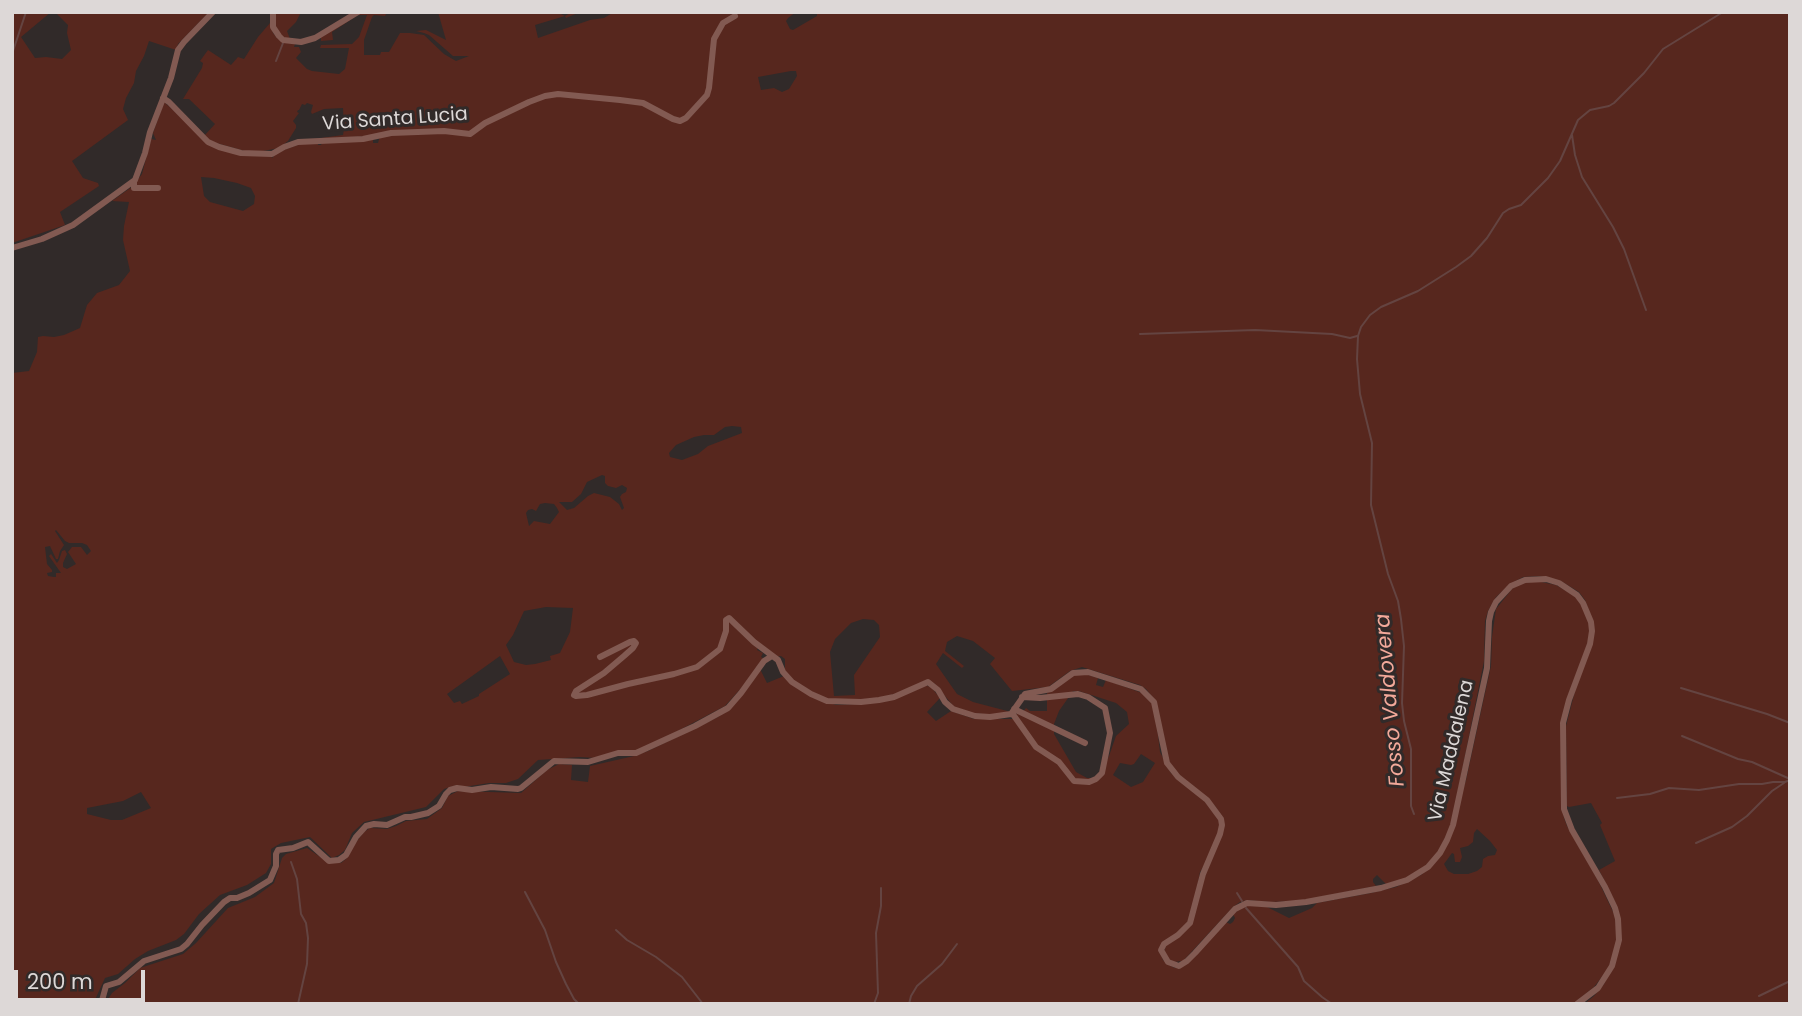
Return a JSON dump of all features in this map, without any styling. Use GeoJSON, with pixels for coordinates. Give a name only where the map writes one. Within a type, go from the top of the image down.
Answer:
{"type":"FeatureCollection","features":[{"type":"Feature","properties":{"kind":"street"},"geometry":{"type":"LineString","coordinates":[[12,248],[42,239],[73,225],[134,181],[180,46],[213,12]]}},
{"type":"Feature","properties":{"kind":"street"},"geometry":{"type":"LineString","coordinates":[[273,12],[273,27],[279,36],[283,40],[301,42],[316,38],[358,12]]}},
{"type":"Feature","properties":{"kind":"street","name":"Via Santa Lucia"},"geometry":{"type":"LineString","coordinates":[[163,98],[208,142],[241,153],[272,154],[298,142],[363,139],[391,133],[444,131],[470,134],[485,123],[530,102],[558,94],[643,103],[673,120],[680,121],[707,95],[714,39],[723,23],[735,16]]}},
{"type":"Feature","properties":{"kind":"street"},"geometry":{"type":"LineString","coordinates":[[134,181],[134,188],[159,188]]}},
{"type":"Feature","properties":{"kind":"street","name":"Via Maddalena"},"geometry":{"type":"LineString","coordinates":[[1022,697],[1027,693],[1051,689],[1073,673],[1084,671],[1141,689],[1154,702],[1167,763],[1178,777],[1207,800],[1221,819],[1222,825],[1203,874],[1190,923],[1164,944],[1161,950],[1168,962],[1179,966],[1187,961],[1235,909],[1247,903],[1276,905],[1306,902],[1381,888],[1407,880],[1428,867],[1440,853],[1452,825],[1488,668],[1489,621],[1496,602],[1511,586],[1525,580],[1546,579],[1570,589],[1583,601],[1592,631],[1563,723],[1564,809],[1572,830],[1615,908],[1619,940],[1615,960],[1606,977],[1598,988],[1577,1004]]}},
{"type":"Feature","properties":{"kind":"street"},"geometry":{"type":"LineString","coordinates":[[600,657],[632,641],[636,643],[633,649],[604,673],[574,692],[574,695],[587,695],[697,667],[720,649],[728,618],[778,660],[783,672],[792,682],[827,701],[861,702],[894,697],[928,682],[956,711],[987,717],[1007,716],[1022,697],[1044,698],[1078,694],[1105,708],[1110,733],[1102,773],[1089,782],[1074,781],[1059,762],[1036,747],[1013,711]]}},
{"type":"Feature","properties":{"kind":"street"},"geometry":{"type":"LineString","coordinates":[[101,1004],[106,986],[119,982],[144,961],[181,949],[224,902],[249,893],[270,880],[276,866],[278,850],[308,842],[329,861],[339,860],[346,855],[366,826],[387,825],[405,817],[428,813],[439,806],[450,790],[491,787],[518,789],[554,761],[588,762],[618,754],[636,753],[728,708],[764,661],[772,656]]}},
{"type":"Feature","properties":{"kind":"street"},"geometry":{"type":"LineString","coordinates":[[1013,711],[1085,743]]}},
{"type":"Feature","properties":{"kind":"shaded area"},"geometry":{"type":"Polygon","coordinates":[[[12,12],[51,12],[21,37],[35,58],[62,59],[71,50],[68,25],[55,12],[209,12],[178,44],[176,50],[149,41],[123,109],[128,120],[72,161],[83,178],[98,183],[99,186],[60,212],[65,225],[12,243],[12,12]]]}},
{"type":"Feature","properties":{"kind":"shaded area"},"geometry":{"type":"Polygon","coordinates":[[[275,12],[301,12],[287,31],[290,39],[283,38],[275,28],[275,12]]]}},
{"type":"Feature","properties":{"kind":"shaded area"},"geometry":{"type":"Polygon","coordinates":[[[359,12],[376,12],[386,14],[372,17],[364,40],[364,55],[389,52],[400,33],[410,33],[424,35],[444,54],[456,61],[469,56],[453,56],[429,35],[416,31],[426,30],[446,40],[438,12],[557,12],[565,16],[535,25],[538,38],[590,20],[604,18],[614,12],[796,12],[786,21],[793,30],[817,16],[817,12],[1790,12],[1790,1004],[1584,1004],[1604,984],[1619,947],[1614,900],[1599,870],[1615,861],[1600,825],[1602,823],[1591,803],[1567,806],[1566,726],[1593,621],[1579,592],[1561,581],[1539,576],[1523,577],[1510,584],[1496,597],[1488,611],[1485,621],[1484,661],[1451,826],[1437,854],[1425,866],[1404,879],[1386,884],[1377,875],[1373,879],[1376,886],[1300,901],[1240,902],[1183,961],[1174,962],[1168,959],[1164,952],[1166,945],[1186,930],[1224,828],[1224,819],[1215,806],[1171,765],[1154,699],[1140,685],[1082,667],[1070,671],[1048,687],[1012,691],[990,664],[995,658],[973,641],[957,636],[947,642],[945,651],[964,666],[962,668],[943,653],[936,664],[957,694],[973,702],[1011,712],[995,715],[971,713],[955,708],[934,683],[867,700],[826,699],[792,681],[785,670],[785,659],[776,657],[759,645],[757,650],[763,653],[763,658],[725,706],[653,744],[638,750],[596,758],[538,760],[518,779],[506,783],[464,787],[457,785],[444,789],[426,807],[364,822],[352,833],[345,850],[332,858],[310,837],[281,843],[271,849],[271,864],[266,873],[247,885],[220,895],[176,940],[148,951],[118,974],[105,978],[93,1004],[12,1004],[12,373],[29,371],[37,352],[38,337],[64,335],[80,328],[87,305],[97,293],[119,285],[130,271],[123,240],[129,202],[112,201],[133,186],[142,174],[151,139],[156,140],[153,133],[164,102],[214,147],[271,155],[272,158],[273,155],[303,143],[321,145],[373,139],[373,143],[378,143],[380,136],[314,139],[343,135],[343,108],[324,109],[312,114],[313,105],[307,103],[302,104],[297,112],[299,113],[293,121],[296,128],[288,141],[279,148],[258,152],[245,151],[209,141],[204,136],[215,124],[189,99],[183,99],[202,68],[203,63],[200,61],[208,50],[231,65],[238,57],[244,59],[270,23],[277,38],[299,47],[301,52],[296,58],[307,69],[339,74],[345,69],[349,48],[320,48],[321,45],[352,44],[359,37],[367,15],[358,15],[332,32],[333,40],[321,41],[321,37],[359,12]],[[796,71],[758,77],[761,90],[774,88],[782,92],[789,89],[797,76],[796,71]],[[201,177],[204,196],[210,202],[243,211],[254,204],[255,196],[251,188],[237,183],[201,177]],[[725,427],[714,435],[694,437],[676,445],[669,453],[670,457],[682,460],[698,454],[708,446],[742,433],[741,427],[725,427]],[[602,475],[587,482],[581,494],[572,502],[559,502],[567,510],[594,493],[610,497],[622,510],[624,508],[620,497],[627,488],[622,485],[616,488],[608,486],[605,476],[602,475]],[[545,503],[540,504],[536,511],[532,509],[526,513],[529,526],[534,521],[550,524],[559,512],[554,504],[545,503]],[[56,530],[64,545],[58,559],[50,546],[45,547],[47,564],[52,570],[47,573],[48,576],[56,577],[56,573],[61,573],[49,556],[51,554],[57,563],[65,550],[67,554],[63,567],[67,569],[76,564],[68,552],[72,547],[81,547],[87,555],[91,551],[82,543],[65,541],[56,530]],[[546,607],[524,611],[506,645],[514,662],[526,665],[551,660],[550,656],[560,653],[570,632],[573,608],[546,607]],[[863,619],[851,623],[835,639],[830,652],[834,696],[855,695],[854,675],[880,637],[879,625],[874,620],[863,619]],[[500,656],[447,694],[454,703],[460,701],[462,704],[479,696],[510,674],[500,656]],[[141,792],[123,801],[87,808],[87,814],[122,820],[151,808],[141,792]]]}},
{"type":"Feature","properties":{"kind":"shaded area"},"geometry":{"type":"Polygon","coordinates":[[[572,12],[580,12],[566,18],[565,16],[572,12]]]}},
{"type":"Feature","properties":{"kind":"shaded area"},"geometry":{"type":"Polygon","coordinates":[[[1541,582],[1556,585],[1578,598],[1589,620],[1587,646],[1561,727],[1562,803],[1567,826],[1615,916],[1617,934],[1615,953],[1608,969],[1594,987],[1573,1004],[105,1004],[112,993],[140,968],[183,954],[228,908],[255,897],[274,883],[282,858],[286,854],[307,848],[329,863],[341,863],[370,828],[387,829],[406,821],[427,819],[442,808],[448,796],[458,791],[521,793],[547,770],[559,764],[572,765],[571,780],[588,782],[590,766],[648,751],[718,717],[729,709],[760,669],[767,683],[784,676],[813,697],[836,705],[861,704],[924,685],[931,687],[940,698],[927,712],[936,721],[951,711],[974,719],[1013,719],[1018,712],[1022,713],[1026,708],[1030,711],[1047,711],[1047,693],[1074,675],[1085,674],[1098,678],[1096,685],[1103,687],[1106,680],[1142,693],[1151,700],[1160,752],[1171,773],[1203,799],[1219,819],[1220,830],[1200,872],[1187,924],[1160,951],[1163,960],[1169,965],[1182,967],[1226,922],[1233,922],[1233,914],[1245,905],[1267,907],[1289,918],[1317,903],[1396,887],[1429,868],[1443,851],[1466,780],[1491,666],[1496,609],[1519,584],[1541,582]],[[1073,691],[1059,711],[1054,724],[1054,734],[1076,772],[1092,778],[1101,772],[1116,736],[1129,724],[1127,712],[1116,703],[1073,691]],[[1141,754],[1134,764],[1120,763],[1113,775],[1131,787],[1143,782],[1155,763],[1141,754]],[[1477,829],[1473,842],[1460,848],[1460,862],[1455,862],[1452,853],[1444,864],[1448,871],[1468,874],[1477,871],[1482,867],[1483,859],[1495,855],[1497,850],[1490,841],[1477,829]]]}},
{"type":"Feature","properties":{"kind":"waterway"},"geometry":{"type":"LineString","coordinates":[[12,54],[26,12]]}},
{"type":"Feature","properties":{"kind":"waterway","name":"Fosso Valdovera"},"geometry":{"type":"LineString","coordinates":[[1414,814],[1411,806],[1411,749],[1402,703],[1404,646],[1401,619],[1371,505],[1372,443],[1360,394],[1357,359],[1361,327],[1370,315],[1381,307],[1418,291],[1471,256],[1503,213],[1521,205],[1548,178],[1560,161],[1578,120],[1590,110],[1614,103],[1663,49],[1723,12]]}},
{"type":"Feature","properties":{"kind":"waterway"},"geometry":{"type":"LineString","coordinates":[[276,61],[283,43]]}},
{"type":"Feature","properties":{"kind":"waterway"},"geometry":{"type":"LineString","coordinates":[[1572,135],[1582,177],[1624,249],[1646,310]]}},
{"type":"Feature","properties":{"kind":"waterway"},"geometry":{"type":"LineString","coordinates":[[1140,334],[1255,330],[1332,334],[1350,338],[1357,336]]}},
{"type":"Feature","properties":{"kind":"waterway"},"geometry":{"type":"LineString","coordinates":[[1681,688],[1790,723]]}},
{"type":"Feature","properties":{"kind":"waterway"},"geometry":{"type":"LineString","coordinates":[[1682,736],[1790,779]]}},
{"type":"Feature","properties":{"kind":"waterway"},"geometry":{"type":"LineString","coordinates":[[1617,798],[1650,794],[1669,788],[1699,790],[1790,780]]}},
{"type":"Feature","properties":{"kind":"waterway"},"geometry":{"type":"LineString","coordinates":[[1696,843],[1732,827],[1784,783]]}},
{"type":"Feature","properties":{"kind":"waterway"},"geometry":{"type":"LineString","coordinates":[[291,862],[297,879],[301,914],[306,923],[308,938],[307,964],[298,1004]]}},
{"type":"Feature","properties":{"kind":"waterway"},"geometry":{"type":"LineString","coordinates":[[874,1004],[878,993],[876,933],[881,888]]}},
{"type":"Feature","properties":{"kind":"waterway"},"geometry":{"type":"LineString","coordinates":[[525,892],[545,930],[566,984],[579,1004]]}},
{"type":"Feature","properties":{"kind":"waterway"},"geometry":{"type":"LineString","coordinates":[[1237,893],[1242,901]]}},
{"type":"Feature","properties":{"kind":"waterway"},"geometry":{"type":"LineString","coordinates":[[1246,908],[1298,967],[1304,981],[1332,1004]]}},
{"type":"Feature","properties":{"kind":"waterway"},"geometry":{"type":"LineString","coordinates":[[616,930],[682,977],[703,1004]]}},
{"type":"Feature","properties":{"kind":"waterway"},"geometry":{"type":"LineString","coordinates":[[909,1004],[917,986],[942,964],[957,944]]}},
{"type":"Feature","properties":{"kind":"waterway"},"geometry":{"type":"LineString","coordinates":[[1759,996],[1790,981]]}}]}
